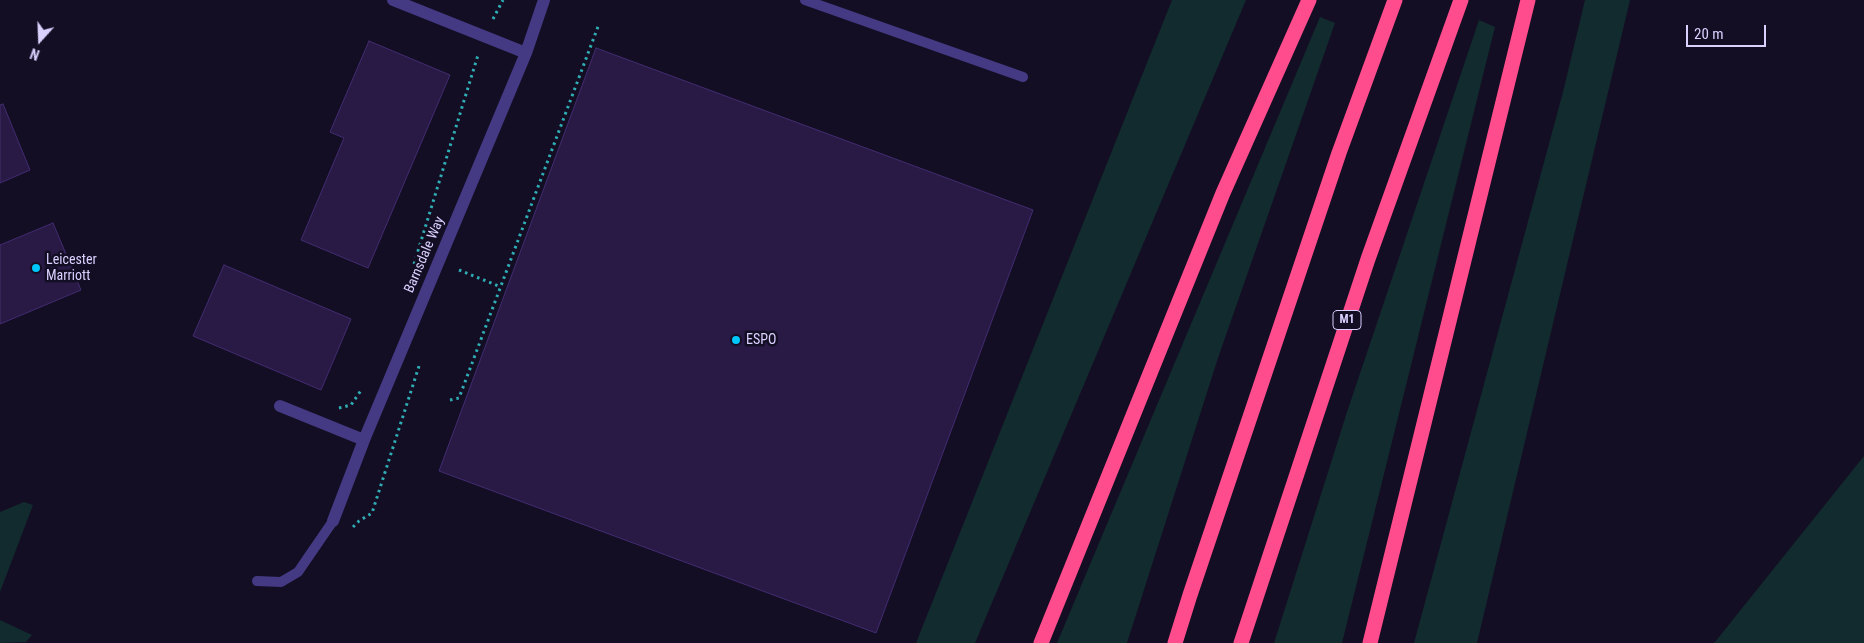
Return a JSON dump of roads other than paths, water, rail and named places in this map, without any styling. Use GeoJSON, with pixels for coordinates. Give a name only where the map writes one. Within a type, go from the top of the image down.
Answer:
{"type":"FeatureCollection","features":[{"type":"Feature","properties":{"kind":"highway"},"geometry":{"type":"LineString","coordinates":[[1041,643],[1154,359],[1223,193],[1309,0]]}},
{"type":"Feature","properties":{"kind":"highway"},"geometry":{"type":"LineString","coordinates":[[1175,643],[1336,162],[1395,0]]}},
{"type":"Feature","properties":{"kind":"highway","name":"M1"},"geometry":{"type":"LineString","coordinates":[[1241,643],[1368,259],[1461,0]]}},
{"type":"Feature","properties":{"kind":"highway"},"geometry":{"type":"LineString","coordinates":[[1370,643],[1528,0]]}},
{"type":"Feature","properties":{"kind":"street"},"geometry":{"type":"LineString","coordinates":[[392,0],[526,52]]}},
{"type":"Feature","properties":{"kind":"street","name":"Barnsdale Way"},"geometry":{"type":"LineString","coordinates":[[333,521],[364,440],[526,52],[544,0]]}},
{"type":"Feature","properties":{"kind":"street"},"geometry":{"type":"LineString","coordinates":[[280,406],[364,440]]}},
{"type":"Feature","properties":{"kind":"lane"},"geometry":{"type":"LineString","coordinates":[[805,0],[1023,77]]}},
{"type":"Feature","properties":{"kind":"lane"},"geometry":{"type":"LineString","coordinates":[[257,581],[281,582],[298,572],[333,521]]}},
{"type":"Feature","properties":{"kind":"place","name":"Leicester Marriott"},"geometry":{"type":"Point","coordinates":[36,268]}},
{"type":"Feature","properties":{"kind":"place","name":"ESPO"},"geometry":{"type":"Point","coordinates":[736,340]}}]}
